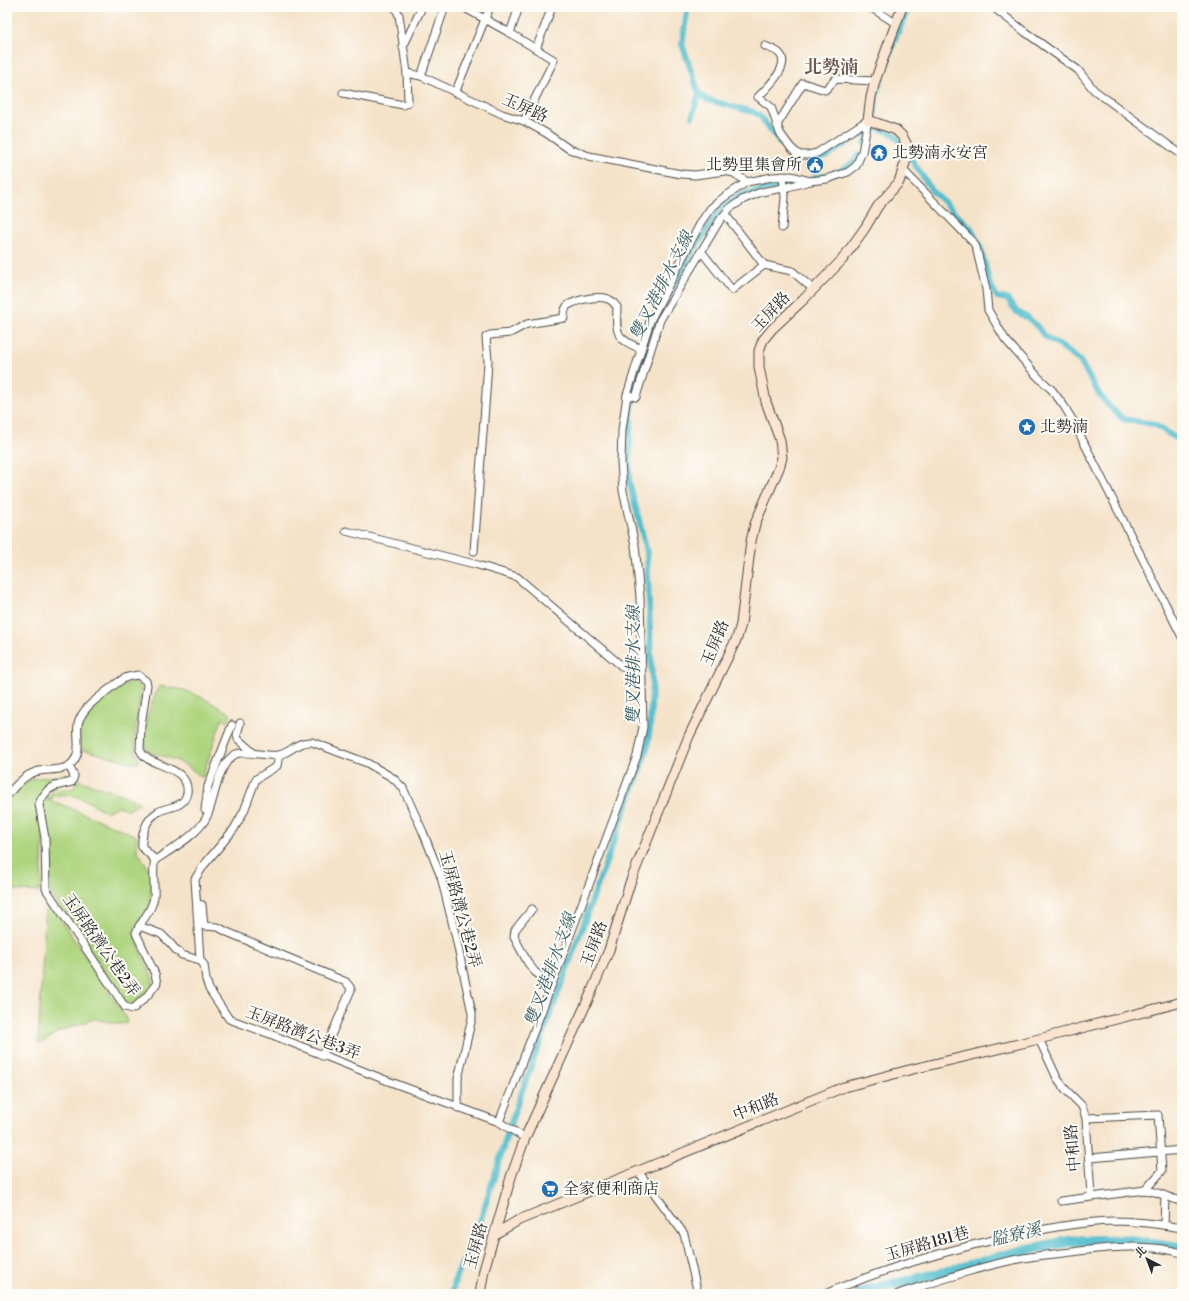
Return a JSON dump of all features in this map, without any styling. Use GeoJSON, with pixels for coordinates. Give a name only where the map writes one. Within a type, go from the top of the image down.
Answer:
{"type":"FeatureCollection","features":[{"type":"Feature","properties":{"kind":"street"},"geometry":{"type":"LineString","coordinates":[[343,93],[403,105],[408,102],[407,73],[399,15],[395,7]]}},
{"type":"Feature","properties":{"kind":"street"},"geometry":{"type":"LineString","coordinates":[[403,47],[422,7]]}},
{"type":"Feature","properties":{"kind":"street"},"geometry":{"type":"LineString","coordinates":[[420,76],[445,7]]}},
{"type":"Feature","properties":{"kind":"street"},"geometry":{"type":"LineString","coordinates":[[463,7],[536,48],[554,60],[524,121]]}},
{"type":"Feature","properties":{"kind":"street"},"geometry":{"type":"LineString","coordinates":[[456,93],[490,7]]}},
{"type":"Feature","properties":{"kind":"street"},"geometry":{"type":"LineString","coordinates":[[510,33],[520,7]]}},
{"type":"Feature","properties":{"kind":"street"},"geometry":{"type":"LineString","coordinates":[[536,48],[552,7]]}},
{"type":"Feature","properties":{"kind":"street"},"geometry":{"type":"LineString","coordinates":[[870,7],[896,24]]}},
{"type":"Feature","properties":{"kind":"street","name":"玉屏路"},"geometry":{"type":"LineString","coordinates":[[499,1122],[637,756],[644,727],[639,589],[635,545],[623,491],[621,462],[622,430],[627,395],[650,321],[701,222],[710,209],[723,198],[747,182],[783,176],[792,176],[810,180],[827,179],[848,172],[856,166],[862,152],[870,124],[871,97],[902,7]]}},
{"type":"Feature","properties":{"kind":"street"},"geometry":{"type":"LineString","coordinates":[[994,7],[1025,32],[1078,70],[1094,90],[1182,155]]}},
{"type":"Feature","properties":{"kind":"street"},"geometry":{"type":"LineString","coordinates":[[765,46],[779,52],[783,59],[783,65],[774,79],[758,96],[771,107],[780,133],[791,148],[799,155],[808,156],[820,151],[853,130],[870,124]]}},
{"type":"Feature","properties":{"kind":"street","name":"玉屏路"},"geometry":{"type":"LineString","coordinates":[[407,73],[420,76],[502,114],[524,121],[546,133],[569,149],[589,156],[680,174],[695,175],[725,171],[734,173],[747,182]]}},
{"type":"Feature","properties":{"kind":"street"},"geometry":{"type":"LineString","coordinates":[[776,125],[802,83],[825,90],[836,79],[876,81]]}},
{"type":"Feature","properties":{"kind":"street","name":"玉屏路"},"geometry":{"type":"LineString","coordinates":[[480,1294],[484,1270],[511,1177],[525,1138],[609,950],[630,883],[689,736],[737,638],[741,624],[751,541],[755,524],[782,458],[780,440],[766,402],[760,367],[759,351],[762,340],[847,254],[878,206],[899,182],[903,170],[908,145],[902,136],[896,130],[870,124]]}},
{"type":"Feature","properties":{"kind":"street"},"geometry":{"type":"LineString","coordinates":[[903,170],[974,242],[986,289],[988,310],[1005,339],[1038,377],[1052,390],[1073,421],[1182,637]]}},
{"type":"Feature","properties":{"kind":"street"},"geometry":{"type":"LineString","coordinates":[[782,228],[785,198],[783,176]]}},
{"type":"Feature","properties":{"kind":"street"},"geometry":{"type":"LineString","coordinates":[[627,395],[636,397],[660,320],[720,220],[730,208],[744,199],[761,192],[784,188],[810,180]]}},
{"type":"Feature","properties":{"kind":"street"},"geometry":{"type":"LineString","coordinates":[[725,214],[764,265],[792,271],[813,289]]}},
{"type":"Feature","properties":{"kind":"street"},"geometry":{"type":"LineString","coordinates":[[701,251],[732,290],[764,265]]}},
{"type":"Feature","properties":{"kind":"street"},"geometry":{"type":"LineString","coordinates":[[474,551],[488,361],[486,337],[510,332],[527,324],[564,318],[564,310],[569,305],[590,298],[602,297],[611,300],[617,307],[616,325],[618,334],[625,341],[641,348]]}},
{"type":"Feature","properties":{"kind":"street"},"geometry":{"type":"LineString","coordinates":[[346,531],[478,565],[517,577],[624,668],[631,669],[641,664]]}},
{"type":"Feature","properties":{"kind":"street"},"geometry":{"type":"LineString","coordinates":[[7,795],[30,774],[69,766],[76,759],[78,754],[78,730],[80,718],[89,705],[123,679],[138,675],[142,677],[146,681],[147,685],[141,725],[140,750],[148,759],[177,772],[182,777],[186,786],[187,794],[178,805],[159,811],[151,818],[142,833],[142,847],[155,860],[153,864],[155,872],[152,908],[139,926],[161,934],[182,955],[200,960]]}},
{"type":"Feature","properties":{"kind":"street"},"geometry":{"type":"LineString","coordinates":[[195,832],[203,817],[207,804],[208,786],[236,724],[236,735],[238,739],[255,755]]}},
{"type":"Feature","properties":{"kind":"street","name":"玉屏路濟公巷2弄"},"geometry":{"type":"LineString","coordinates":[[155,860],[195,832],[208,816],[219,777],[230,757],[240,753],[255,755],[279,755],[306,741],[367,762],[392,778],[407,794],[439,873],[456,938],[472,1013],[458,1079],[458,1108]]}},
{"type":"Feature","properties":{"kind":"street","name":"玉屏路濟公巷3弄"},"geometry":{"type":"LineString","coordinates":[[279,755],[277,766],[256,779],[244,810],[234,828],[204,865],[195,879],[200,960],[204,965],[209,989],[229,1019],[458,1108],[499,1122]]}},
{"type":"Feature","properties":{"kind":"street","name":"玉屏路濟公巷2弄"},"geometry":{"type":"LineString","coordinates":[[69,766],[74,776],[72,782],[48,790],[39,804],[45,838],[46,888],[125,1007],[133,1009],[147,996],[157,983],[155,974],[136,933],[139,926]]}},
{"type":"Feature","properties":{"kind":"street"},"geometry":{"type":"LineString","coordinates":[[197,904],[202,905],[204,926],[218,927],[346,982],[349,985],[351,990],[322,1056]]}},
{"type":"Feature","properties":{"kind":"street"},"geometry":{"type":"LineString","coordinates":[[532,909],[515,930],[514,937],[528,963],[535,972],[552,984]]}},
{"type":"Feature","properties":{"kind":"street","name":"中和路"},"geometry":{"type":"LineString","coordinates":[[495,1234],[519,1220],[844,1088],[927,1065],[1038,1039],[1182,1002]]}},
{"type":"Feature","properties":{"kind":"street","name":"中和路"},"geometry":{"type":"LineString","coordinates":[[1038,1039],[1057,1078],[1066,1090],[1082,1106],[1086,1118],[1090,1158],[1091,1196]]}},
{"type":"Feature","properties":{"kind":"street"},"geometry":{"type":"LineString","coordinates":[[1086,1118],[1158,1115],[1162,1171],[1145,1190]]}},
{"type":"Feature","properties":{"kind":"street"},"geometry":{"type":"LineString","coordinates":[[499,1122],[525,1138]]}},
{"type":"Feature","properties":{"kind":"street"},"geometry":{"type":"LineString","coordinates":[[1090,1158],[1182,1150]]}},
{"type":"Feature","properties":{"kind":"street"},"geometry":{"type":"LineString","coordinates":[[638,1171],[684,1234],[698,1294]]}},
{"type":"Feature","properties":{"kind":"street"},"geometry":{"type":"LineString","coordinates":[[1061,1201],[1145,1190],[1182,1202]]}},
{"type":"Feature","properties":{"kind":"street"},"geometry":{"type":"LineString","coordinates":[[1164,1196],[1164,1225]]}},
{"type":"Feature","properties":{"kind":"street","name":"玉屏路181巷"},"geometry":{"type":"LineString","coordinates":[[826,1294],[850,1283],[907,1263],[984,1242],[1064,1225],[1112,1221],[1182,1228]]}},
{"type":"Feature","properties":{"kind":"street"},"geometry":{"type":"LineString","coordinates":[[898,1294],[974,1270],[1020,1258],[1111,1247],[1140,1247],[1182,1253]]}},
{"type":"Feature","properties":{"kind":"green space"},"geometry":{"type":"Polygon","coordinates":[[[132,682],[139,685],[141,690],[135,736],[135,745],[140,761],[137,764],[80,749],[81,723],[85,715],[96,704],[112,692],[132,682]]]}},
{"type":"Feature","properties":{"kind":"green space"},"geometry":{"type":"Polygon","coordinates":[[[159,686],[184,690],[203,698],[231,714],[228,721],[222,719],[202,778],[177,761],[148,752],[145,745],[145,728],[159,686]]]}},
{"type":"Feature","properties":{"kind":"green space"},"geometry":{"type":"Polygon","coordinates":[[[66,773],[68,781],[42,794],[43,841],[41,886],[38,892],[7,890],[7,801],[21,786],[28,781],[66,773]]]}},
{"type":"Feature","properties":{"kind":"green space"},"geometry":{"type":"Polygon","coordinates":[[[78,780],[124,795],[140,803],[129,810],[118,806],[107,812],[72,795],[58,796],[50,799],[47,797],[58,790],[73,789],[78,780]]]}},
{"type":"Feature","properties":{"kind":"green space"},"geometry":{"type":"Polygon","coordinates":[[[46,798],[137,836],[137,850],[148,868],[152,882],[150,904],[133,932],[153,980],[153,986],[133,1007],[127,1007],[48,889],[48,838],[42,814],[43,803],[46,798]]]}},
{"type":"Feature","properties":{"kind":"green space"},"geometry":{"type":"Polygon","coordinates":[[[46,902],[49,902],[125,1016],[127,1023],[119,1024],[94,1019],[58,1032],[42,1043],[38,1043],[46,902]]]}},
{"type":"Feature","properties":{"kind":"waterway"},"geometry":{"type":"LineString","coordinates":[[685,7],[687,12],[682,44],[699,94],[692,117]]}},
{"type":"Feature","properties":{"kind":"waterway"},"geometry":{"type":"LineString","coordinates":[[865,143],[873,127],[876,95],[882,75],[909,7]]}},
{"type":"Feature","properties":{"kind":"waterway"},"geometry":{"type":"LineString","coordinates":[[699,94],[707,100],[753,112],[760,116],[780,143],[799,158],[827,156],[873,127],[894,134],[933,192],[971,228],[981,249],[989,282],[997,297],[1007,299],[1017,312],[1028,318],[1036,325],[1044,336],[1080,361],[1099,394],[1123,419],[1154,424],[1177,439],[1182,440]]}},
{"type":"Feature","properties":{"kind":"waterway","name":"雙叉港排水支線"},"geometry":{"type":"LineString","coordinates":[[814,178],[845,168],[850,165],[859,154]]}},
{"type":"Feature","properties":{"kind":"waterway","name":"雙叉港排水支線"},"geometry":{"type":"LineString","coordinates":[[452,1294],[456,1276],[477,1231],[513,1116],[647,748],[650,727],[652,684],[647,552],[629,481],[630,430],[633,392],[648,337],[658,315],[691,255],[722,207],[740,195],[787,184]]}},
{"type":"Feature","properties":{"kind":"waterway","name":"隘寮溪"},"geometry":{"type":"LineString","coordinates":[[860,1294],[873,1289],[942,1273],[1026,1250],[1071,1241],[1127,1240],[1182,1248]]}},
{"type":"Feature","properties":{"kind":"place","name":"北勢湳永安宮"},"geometry":{"type":"Point","coordinates":[879,153]}},
{"type":"Feature","properties":{"kind":"place","name":"北勢里集會所"},"geometry":{"type":"Point","coordinates":[815,165]}},
{"type":"Feature","properties":{"kind":"place","name":"北勢湳"},"geometry":{"type":"Point","coordinates":[1027,427]}},
{"type":"Feature","properties":{"kind":"place","name":"全家便利商店"},"geometry":{"type":"Point","coordinates":[550,1189]}},
{"type":"Feature","properties":{"kind":"district","name":"北勢湳"},"geometry":{"type":"Point","coordinates":[831,67]}}]}
